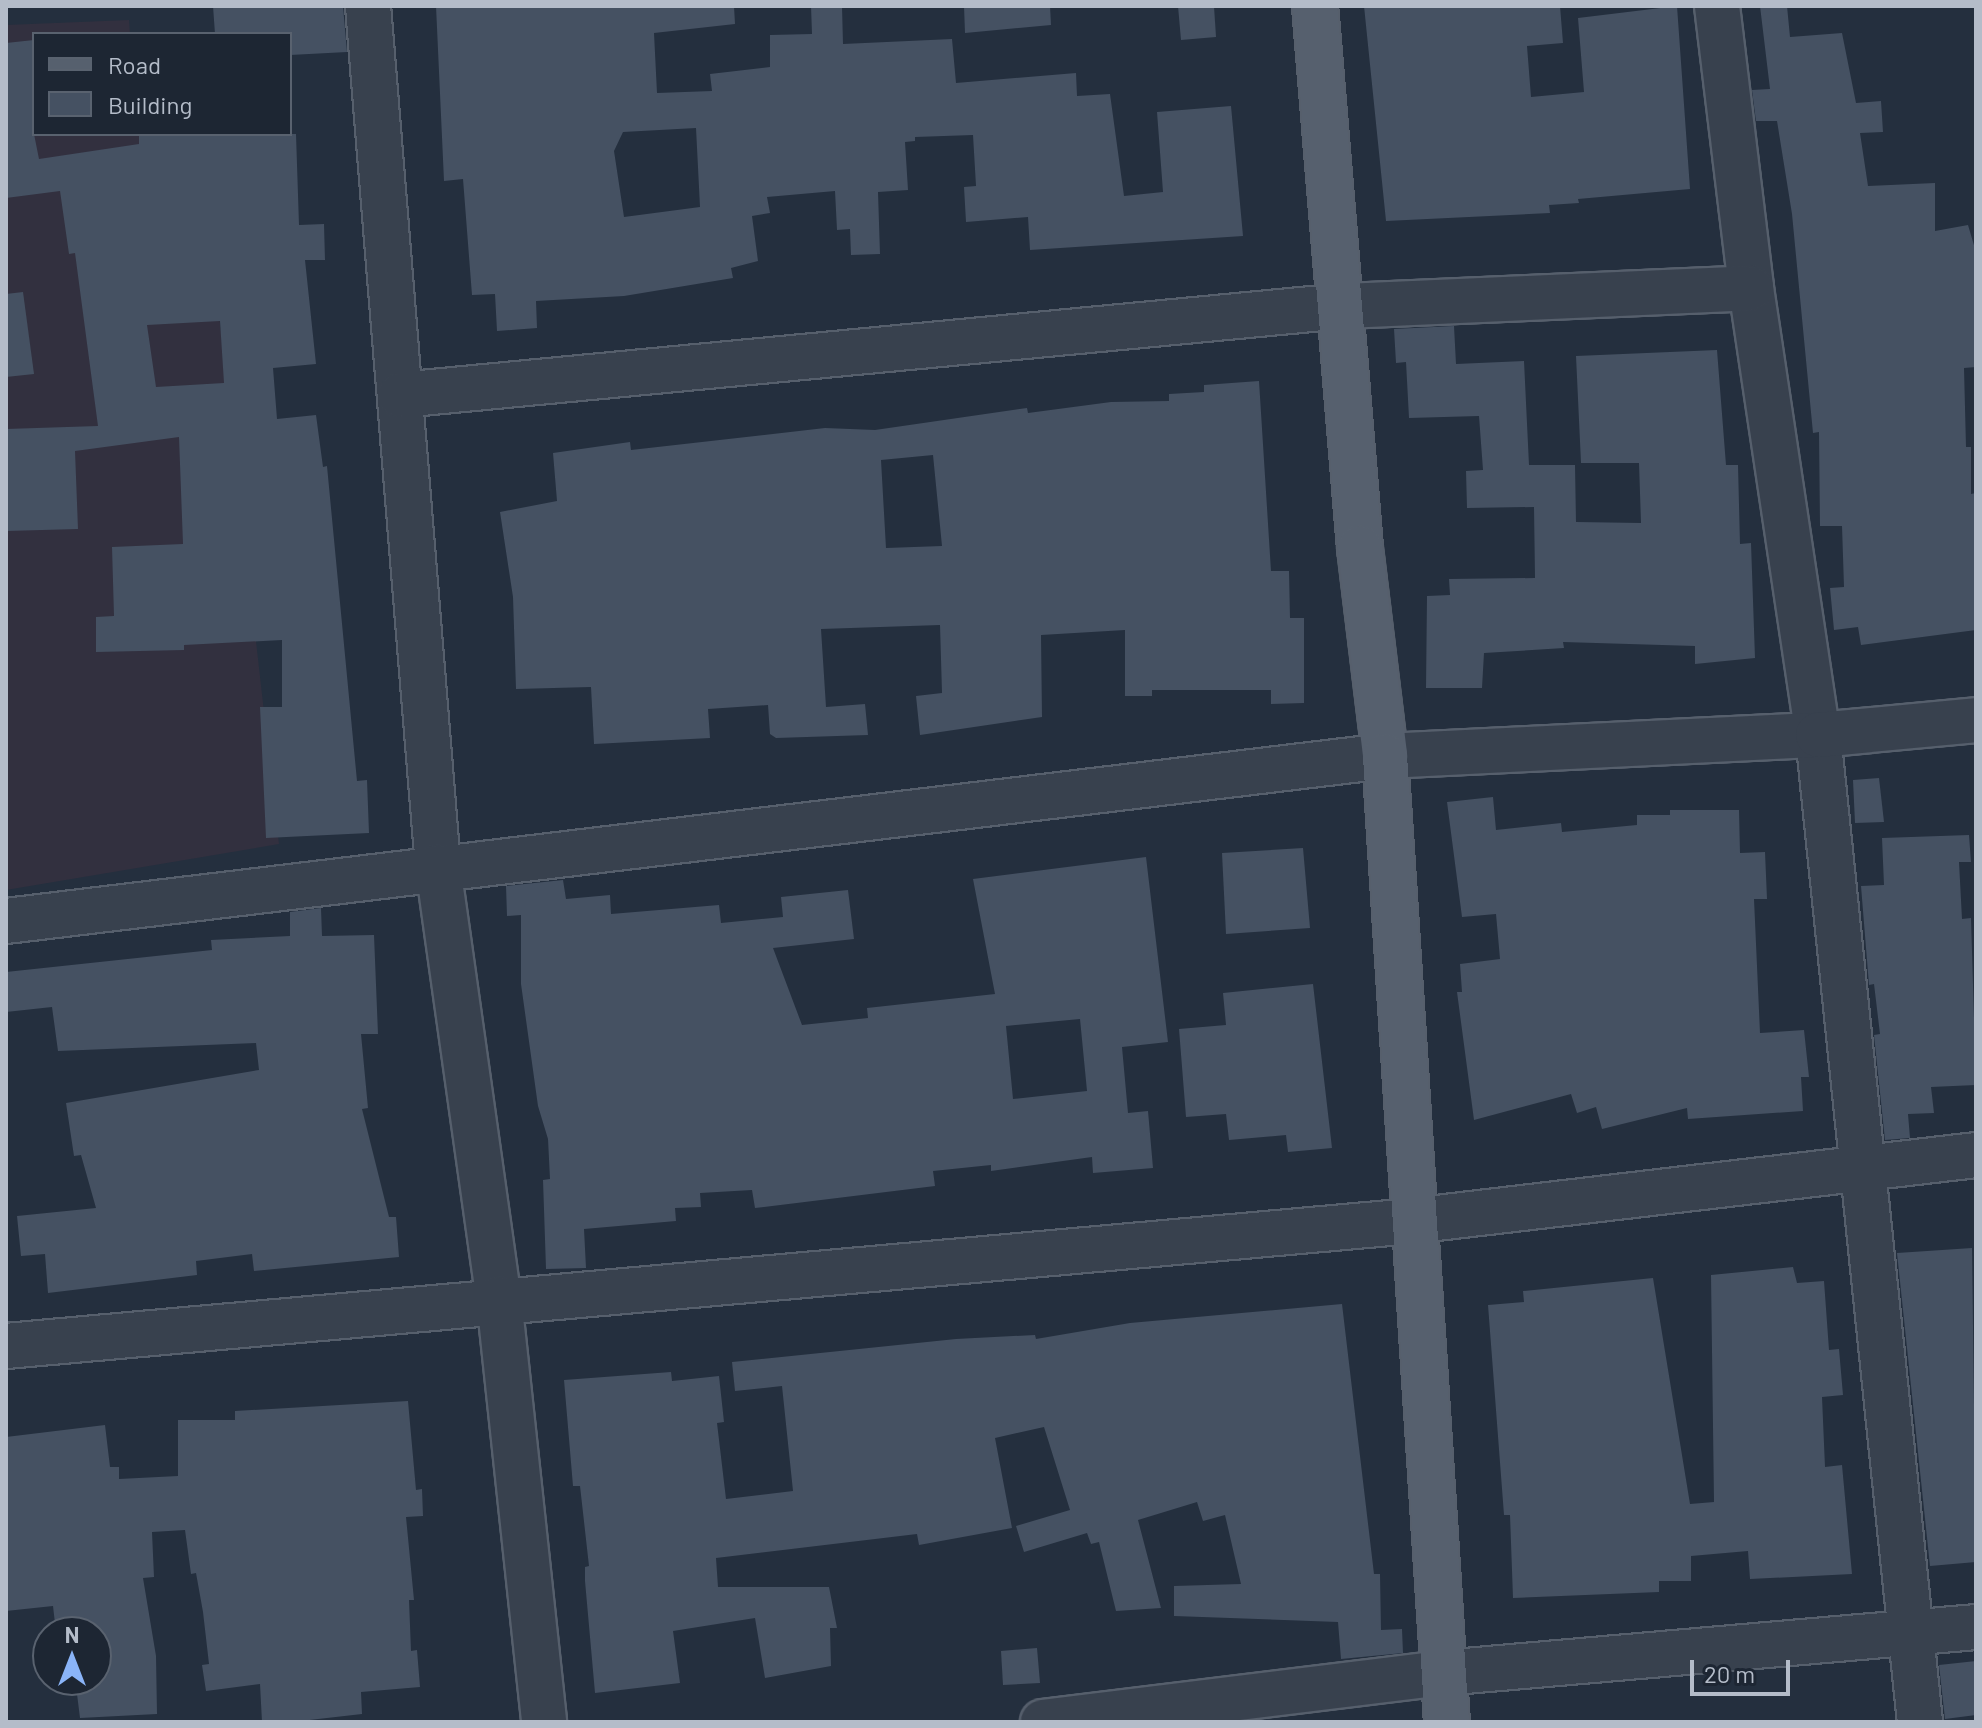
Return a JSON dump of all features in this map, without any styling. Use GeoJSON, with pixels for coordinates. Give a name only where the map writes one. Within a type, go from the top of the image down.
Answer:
{"type":"FeatureCollection","features":[{"type":"Feature","properties":{"kind":"main road"},"geometry":{"type":"LineString","coordinates":[[1315,6],[1344,306],[1360,548],[1385,756],[1411,1221],[1447,1722]]}},
{"type":"Feature","properties":{"kind":"street"},"geometry":{"type":"LineString","coordinates":[[368,6],[438,867],[499,1299],[544,1722]]}},
{"type":"Feature","properties":{"kind":"street"},"geometry":{"type":"LineString","coordinates":[[1717,6],[1751,288],[1818,735],[1920,1722]]}},
{"type":"Feature","properties":{"kind":"street"},"geometry":{"type":"LineString","coordinates":[[400,395],[1344,306],[1751,288]]}},
{"type":"Feature","properties":{"kind":"street"},"geometry":{"type":"LineString","coordinates":[[6,921],[1385,756],[1818,735],[1976,720]]}},
{"type":"Feature","properties":{"kind":"street"},"geometry":{"type":"LineString","coordinates":[[6,1346],[499,1299],[1411,1221],[1861,1166],[1976,1155]]}},
{"type":"Feature","properties":{"kind":"street"},"geometry":{"type":"LineString","coordinates":[[1043,1722],[1442,1673],[1976,1627]]}},
{"type":"Feature","properties":{"kind":"shaded area"},"geometry":{"type":"Polygon","coordinates":[[[129,20],[130,32],[32,32],[32,136],[139,136],[148,247],[211,244],[279,844],[6,890],[6,25],[129,20]]]}},
{"type":"Feature","properties":{"kind":"building"},"geometry":{"type":"Polygon","coordinates":[[[213,6],[343,6],[347,52],[292,55],[292,32],[215,32],[213,6]]]}},
{"type":"Feature","properties":{"kind":"building"},"geometry":{"type":"Polygon","coordinates":[[[436,6],[734,6],[735,24],[654,33],[657,93],[712,91],[710,74],[770,67],[770,35],[812,34],[811,6],[842,6],[843,44],[952,39],[956,83],[1076,73],[1077,96],[1110,94],[1124,196],[1163,192],[1157,112],[1231,106],[1243,236],[1030,250],[1028,217],[966,222],[964,187],[976,186],[973,135],[915,137],[915,141],[905,142],[908,190],[878,192],[880,254],[851,255],[850,229],[837,230],[835,191],[767,197],[770,213],[752,216],[758,261],[731,268],[733,278],[624,296],[536,301],[537,328],[497,331],[495,294],[472,295],[463,179],[444,181],[436,6]],[[696,128],[623,132],[614,151],[624,217],[700,207],[696,128]]]}},
{"type":"Feature","properties":{"kind":"building"},"geometry":{"type":"Polygon","coordinates":[[[964,6],[1050,6],[1051,25],[965,33],[964,6]]]}},
{"type":"Feature","properties":{"kind":"building"},"geometry":{"type":"Polygon","coordinates":[[[1178,6],[1214,6],[1216,37],[1181,40],[1178,6]]]}},
{"type":"Feature","properties":{"kind":"building"},"geometry":{"type":"Polygon","coordinates":[[[1364,6],[1560,6],[1563,43],[1527,46],[1531,97],[1584,92],[1578,18],[1677,6],[1690,189],[1578,199],[1579,203],[1549,205],[1550,213],[1386,221],[1364,6]]]}},
{"type":"Feature","properties":{"kind":"building"},"geometry":{"type":"Polygon","coordinates":[[[1760,6],[1787,6],[1790,37],[1842,33],[1856,103],[1881,101],[1883,132],[1860,133],[1868,186],[1935,183],[1935,231],[1968,225],[1976,252],[1976,367],[1964,368],[1966,447],[1971,447],[1971,494],[1976,493],[1976,630],[1861,645],[1858,627],[1834,630],[1830,588],[1844,587],[1842,526],[1820,526],[1819,432],[1813,433],[1792,214],[1777,121],[1756,121],[1752,90],[1770,89],[1760,6]]]}},
{"type":"Feature","properties":{"kind":"building"},"geometry":{"type":"Polygon","coordinates":[[[32,40],[32,136],[39,159],[139,144],[139,136],[296,134],[299,225],[324,224],[325,260],[305,260],[316,364],[273,368],[277,419],[316,415],[323,467],[327,466],[357,781],[367,780],[369,833],[266,838],[260,707],[282,707],[282,640],[184,645],[184,650],[96,652],[96,617],[114,616],[112,547],[183,544],[179,437],[75,451],[78,529],[6,531],[6,429],[98,426],[75,253],[69,254],[60,191],[6,198],[6,43],[32,40]],[[220,321],[147,325],[156,387],[224,383],[220,321]]]}},
{"type":"Feature","properties":{"kind":"building"},"geometry":{"type":"Polygon","coordinates":[[[23,292],[34,374],[6,377],[6,294],[23,292]]]}},
{"type":"Feature","properties":{"kind":"building"},"geometry":{"type":"Polygon","coordinates":[[[1454,326],[1456,364],[1524,361],[1529,465],[1575,465],[1576,522],[1641,523],[1639,463],[1581,463],[1576,356],[1717,350],[1726,465],[1738,465],[1740,544],[1751,543],[1755,658],[1695,664],[1695,646],[1563,642],[1564,648],[1484,653],[1482,688],[1426,688],[1427,596],[1450,595],[1449,579],[1535,578],[1534,507],[1467,508],[1466,471],[1483,470],[1479,416],[1409,418],[1406,362],[1396,363],[1394,329],[1454,326]]]}},
{"type":"Feature","properties":{"kind":"building"},"geometry":{"type":"Polygon","coordinates":[[[1259,381],[1271,571],[1289,571],[1290,618],[1304,618],[1304,703],[1271,704],[1271,690],[1152,690],[1152,696],[1125,696],[1125,630],[1041,635],[1042,717],[920,735],[916,696],[942,693],[940,625],[821,629],[826,707],[865,704],[868,735],[776,738],[770,734],[768,705],[708,709],[710,738],[594,744],[591,687],[516,689],[513,597],[500,512],[557,501],[553,453],[630,442],[631,450],[825,428],[875,430],[1027,408],[1028,413],[1111,402],[1169,401],[1169,394],[1204,392],[1204,385],[1259,381]],[[933,455],[881,460],[886,548],[942,546],[933,455]]]}},
{"type":"Feature","properties":{"kind":"building"},"geometry":{"type":"Polygon","coordinates":[[[1879,778],[1884,822],[1855,823],[1853,780],[1879,778]]]}},
{"type":"Feature","properties":{"kind":"building"},"geometry":{"type":"Polygon","coordinates":[[[1493,797],[1496,830],[1561,823],[1562,832],[1637,825],[1637,815],[1670,815],[1670,810],[1739,810],[1740,853],[1765,852],[1767,899],[1754,899],[1760,1033],[1804,1030],[1809,1077],[1801,1077],[1803,1111],[1688,1119],[1687,1108],[1602,1129],[1596,1107],[1577,1113],[1571,1094],[1474,1120],[1457,992],[1462,992],[1460,964],[1500,959],[1496,914],[1462,917],[1447,802],[1493,797]]]}},
{"type":"Feature","properties":{"kind":"building"},"geometry":{"type":"Polygon","coordinates":[[[1969,835],[1971,862],[1959,862],[1962,919],[1971,918],[1976,1085],[1931,1087],[1934,1113],[1908,1114],[1910,1138],[1885,1140],[1874,1035],[1880,1034],[1874,984],[1869,985],[1861,886],[1884,885],[1882,838],[1969,835]]]}},
{"type":"Feature","properties":{"kind":"building"},"geometry":{"type":"Polygon","coordinates":[[[1303,848],[1310,928],[1226,934],[1222,853],[1303,848]]]}},
{"type":"Feature","properties":{"kind":"building"},"geometry":{"type":"Polygon","coordinates":[[[1146,857],[1168,1042],[1122,1047],[1128,1113],[1148,1111],[1153,1168],[1093,1173],[1092,1157],[991,1171],[991,1165],[933,1171],[935,1186],[755,1208],[752,1190],[700,1193],[701,1207],[675,1208],[676,1221],[584,1229],[586,1268],[546,1269],[543,1180],[550,1179],[548,1139],[538,1106],[521,984],[521,915],[507,916],[506,886],[563,880],[566,899],[610,895],[611,914],[719,905],[721,923],[783,917],[781,897],[848,890],[854,939],[773,948],[802,1025],[868,1018],[867,1008],[995,994],[973,879],[1146,857]],[[1080,1019],[1006,1026],[1013,1099],[1087,1091],[1080,1019]]]}},
{"type":"Feature","properties":{"kind":"building"},"geometry":{"type":"Polygon","coordinates":[[[321,908],[322,936],[374,935],[378,1034],[361,1034],[368,1108],[362,1109],[389,1217],[396,1217],[399,1257],[254,1271],[252,1254],[196,1261],[197,1275],[48,1293],[45,1254],[21,1256],[17,1216],[96,1208],[81,1155],[74,1156],[66,1103],[259,1070],[256,1043],[58,1051],[52,1007],[6,1012],[6,972],[212,950],[211,940],[290,936],[290,912],[321,908]]]}},
{"type":"Feature","properties":{"kind":"building"},"geometry":{"type":"Polygon","coordinates":[[[1313,984],[1332,1148],[1288,1152],[1286,1135],[1229,1140],[1226,1114],[1186,1117],[1179,1029],[1226,1025],[1223,993],[1313,984]]]}},
{"type":"Feature","properties":{"kind":"building"},"geometry":{"type":"Polygon","coordinates":[[[1972,1248],[1976,1562],[1930,1566],[1897,1253],[1972,1248]]]}},
{"type":"Feature","properties":{"kind":"building"},"geometry":{"type":"Polygon","coordinates":[[[1793,1267],[1797,1283],[1824,1281],[1829,1350],[1839,1349],[1843,1395],[1822,1397],[1825,1467],[1842,1465],[1852,1574],[1750,1579],[1748,1551],[1691,1556],[1691,1581],[1659,1581],[1659,1592],[1513,1598],[1510,1515],[1504,1515],[1488,1305],[1524,1302],[1523,1291],[1653,1278],[1690,1504],[1714,1502],[1711,1275],[1793,1267]]]}},
{"type":"Feature","properties":{"kind":"building"},"geometry":{"type":"Polygon","coordinates":[[[1342,1304],[1374,1574],[1380,1574],[1381,1630],[1402,1629],[1403,1653],[1341,1659],[1338,1622],[1174,1616],[1174,1586],[1241,1584],[1225,1515],[1203,1521],[1197,1502],[1138,1520],[1161,1608],[1116,1611],[1099,1542],[1091,1544],[1087,1533],[1024,1552],[1016,1526],[1070,1510],[1044,1427],[995,1438],[1012,1528],[919,1545],[917,1534],[716,1558],[718,1587],[829,1587],[837,1628],[830,1628],[831,1666],[765,1678],[755,1618],[673,1631],[680,1683],[595,1693],[585,1581],[585,1567],[589,1566],[580,1486],[573,1486],[564,1380],[671,1372],[672,1381],[719,1376],[724,1422],[717,1423],[726,1499],[793,1491],[782,1386],[735,1391],[732,1362],[956,1339],[1035,1335],[1036,1339],[1130,1323],[1342,1304]]]}},
{"type":"Feature","properties":{"kind":"building"},"geometry":{"type":"Polygon","coordinates":[[[408,1401],[416,1490],[422,1489],[423,1516],[406,1517],[414,1600],[409,1600],[411,1651],[417,1650],[420,1687],[361,1692],[362,1714],[292,1722],[262,1722],[260,1684],[206,1691],[202,1665],[209,1664],[203,1612],[196,1573],[191,1574],[185,1530],[152,1532],[154,1577],[143,1578],[156,1656],[157,1714],[80,1718],[77,1696],[112,1696],[112,1616],[54,1616],[53,1606],[6,1611],[6,1437],[105,1425],[110,1467],[119,1467],[119,1479],[178,1476],[178,1420],[235,1420],[235,1411],[408,1401]]]}},
{"type":"Feature","properties":{"kind":"building"},"geometry":{"type":"Polygon","coordinates":[[[1037,1648],[1040,1683],[1003,1685],[1001,1651],[1037,1648]]]}},
{"type":"Feature","properties":{"kind":"building"},"geometry":{"type":"Polygon","coordinates":[[[1976,1661],[1976,1715],[1945,1719],[1939,1665],[1976,1661]]]}}]}
